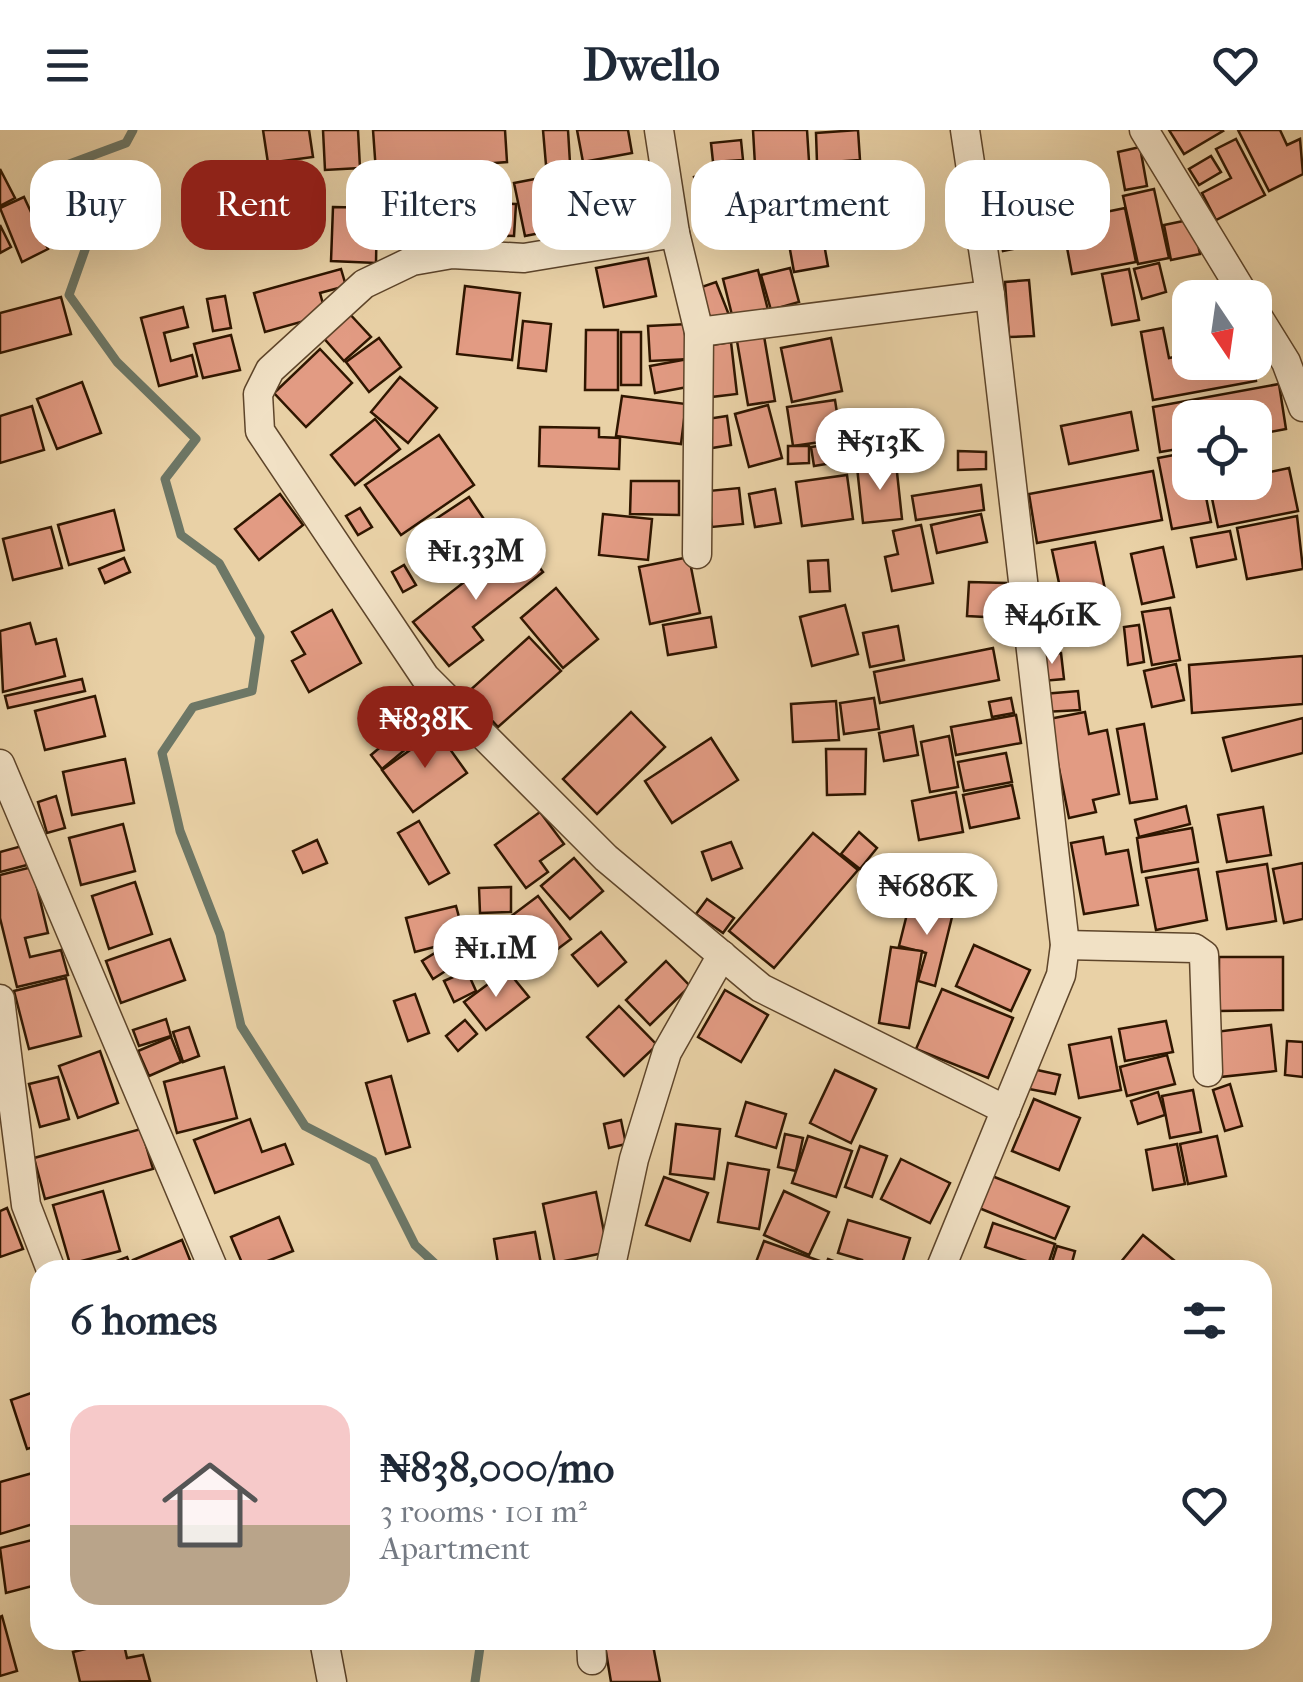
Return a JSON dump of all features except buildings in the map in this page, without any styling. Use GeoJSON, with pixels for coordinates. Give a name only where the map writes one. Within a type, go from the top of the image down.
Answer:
{"type":"FeatureCollection","features":[{"type":"Feature","properties":{"kind":"street"},"geometry":{"type":"LineString","coordinates":[[659,130],[674,233],[699,332],[697,554]]}},
{"type":"Feature","properties":{"kind":"street"},"geometry":{"type":"LineString","coordinates":[[944,1260],[1061,975],[1065,945],[990,294],[966,130]]}},
{"type":"Feature","properties":{"kind":"street"},"geometry":{"type":"LineString","coordinates":[[1144,130],[1235,280]]}},
{"type":"Feature","properties":{"kind":"street"},"geometry":{"type":"LineString","coordinates":[[674,233],[524,258],[452,254],[412,261],[364,284],[270,370],[258,394],[260,431],[426,678],[606,858],[761,988],[802,1012],[1006,1110]]}},
{"type":"Feature","properties":{"kind":"street"},"geometry":{"type":"LineString","coordinates":[[699,332],[990,294]]}},
{"type":"Feature","properties":{"kind":"street"},"geometry":{"type":"LineString","coordinates":[[1272,339],[1286,362],[1303,407]]}},
{"type":"Feature","properties":{"kind":"street"},"geometry":{"type":"LineString","coordinates":[[0,764],[210,1260]]}},
{"type":"Feature","properties":{"kind":"street"},"geometry":{"type":"LineString","coordinates":[[1065,945],[1194,948],[1204,954],[1208,1072]]}},
{"type":"Feature","properties":{"kind":"street"},"geometry":{"type":"LineString","coordinates":[[612,1260],[634,1159],[667,1052],[722,955]]}},
{"type":"Feature","properties":{"kind":"street"},"geometry":{"type":"LineString","coordinates":[[0,1000],[11,1058],[26,1204],[47,1260]]}},
{"type":"Feature","properties":{"kind":"street"},"geometry":{"type":"LineString","coordinates":[[326,1650],[332,1682]]}},
{"type":"Feature","properties":{"kind":"waterway"},"geometry":{"type":"LineString","coordinates":[[133,130],[126,143],[64,166],[86,247],[69,295],[117,362],[196,439],[165,479],[181,535],[219,563],[260,637],[252,691],[193,707],[162,753],[180,831],[220,934],[241,1026],[305,1126],[373,1161],[415,1245],[431,1260]]}},
{"type":"Feature","properties":{"kind":"waterway"},"geometry":{"type":"LineString","coordinates":[[475,1682],[480,1650]]}}]}
